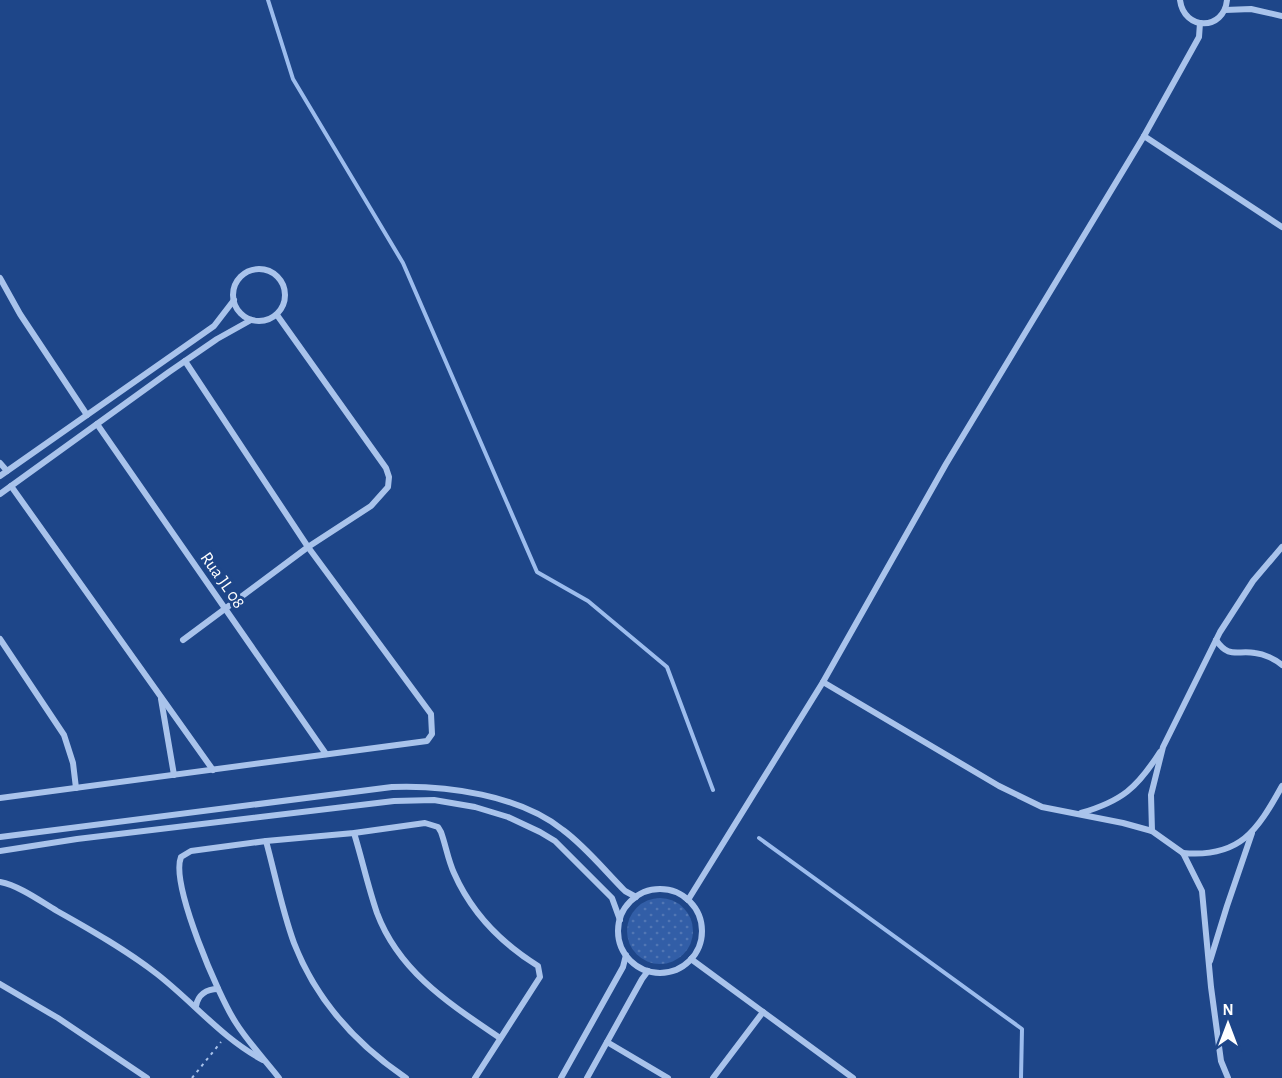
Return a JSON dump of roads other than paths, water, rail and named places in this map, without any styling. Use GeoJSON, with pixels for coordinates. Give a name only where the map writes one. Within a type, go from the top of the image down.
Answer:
{"type":"FeatureCollection","features":[{"type":"Feature","properties":{"kind":"street"},"geometry":{"type":"LineString","coordinates":[[1180,0],[1184,14],[1200,23],[1217,19],[1225,10],[1227,0]]}},
{"type":"Feature","properties":{"kind":"street"},"geometry":{"type":"LineString","coordinates":[[1225,10],[1251,9],[1282,16]]}},
{"type":"Feature","properties":{"kind":"street"},"geometry":{"type":"LineString","coordinates":[[688,900],[823,682],[946,464],[1144,136],[1199,37],[1200,23]]}},
{"type":"Feature","properties":{"kind":"street"},"geometry":{"type":"LineString","coordinates":[[1144,136],[1282,227]]}},
{"type":"Feature","properties":{"kind":"street"},"geometry":{"type":"LineString","coordinates":[[254,270],[268,271],[279,278],[285,290],[284,304],[277,315],[264,321],[251,320],[239,313],[234,300],[234,287],[242,276],[254,270]]}},
{"type":"Feature","properties":{"kind":"street"},"geometry":{"type":"LineString","coordinates":[[0,278],[35,339],[87,415]]}},
{"type":"Feature","properties":{"kind":"street"},"geometry":{"type":"LineString","coordinates":[[0,476],[214,326],[234,300]]}},
{"type":"Feature","properties":{"kind":"street"},"geometry":{"type":"LineString","coordinates":[[183,640],[308,547],[371,506],[388,487],[389,477],[386,468],[277,315]]}},
{"type":"Feature","properties":{"kind":"street"},"geometry":{"type":"LineString","coordinates":[[0,494],[185,361],[251,320]]}},
{"type":"Feature","properties":{"kind":"street"},"geometry":{"type":"LineString","coordinates":[[0,798],[428,741],[432,734],[431,714],[308,547],[185,361]]}},
{"type":"Feature","properties":{"kind":"street","name":"Rua JL 08"},"geometry":{"type":"LineString","coordinates":[[97,424],[326,754]]}},
{"type":"Feature","properties":{"kind":"street"},"geometry":{"type":"LineString","coordinates":[[43,446],[51,457]]}},
{"type":"Feature","properties":{"kind":"street"},"geometry":{"type":"LineString","coordinates":[[0,463],[7,471]]}},
{"type":"Feature","properties":{"kind":"street"},"geometry":{"type":"LineString","coordinates":[[11,486],[213,770]]}},
{"type":"Feature","properties":{"kind":"street"},"geometry":{"type":"LineString","coordinates":[[1080,813],[1104,806],[1128,792],[1145,776],[1163,747],[1216,640],[1253,581],[1282,547]]}},
{"type":"Feature","properties":{"kind":"street"},"geometry":{"type":"LineString","coordinates":[[0,639],[64,735],[73,763],[76,788]]}},
{"type":"Feature","properties":{"kind":"street"},"geometry":{"type":"LineString","coordinates":[[1216,640],[1226,650],[1235,654],[1255,652],[1276,660],[1282,665]]}},
{"type":"Feature","properties":{"kind":"street"},"geometry":{"type":"LineString","coordinates":[[823,682],[999,786],[1042,807],[1080,813],[1152,831],[1183,853],[1202,891],[1221,1061],[1228,1078]]}},
{"type":"Feature","properties":{"kind":"street"},"geometry":{"type":"LineString","coordinates":[[160,695],[174,775]]}},
{"type":"Feature","properties":{"kind":"street"},"geometry":{"type":"LineString","coordinates":[[1152,831],[1151,795],[1163,747]]}},
{"type":"Feature","properties":{"kind":"street"},"geometry":{"type":"LineString","coordinates":[[1209,964],[1252,833],[1282,786]]}},
{"type":"Feature","properties":{"kind":"street"},"geometry":{"type":"LineString","coordinates":[[0,837],[392,787],[435,787],[496,798],[547,820],[563,829],[625,891],[636,897]]}},
{"type":"Feature","properties":{"kind":"street"},"geometry":{"type":"LineString","coordinates":[[0,851],[77,839],[383,802],[434,800],[492,811],[525,824],[555,841],[612,898],[620,920]]}},
{"type":"Feature","properties":{"kind":"street"},"geometry":{"type":"LineString","coordinates":[[279,1078],[236,1023],[218,989],[191,919],[180,876],[179,862],[184,854],[191,851],[425,823],[438,827],[441,832],[453,872],[470,904],[481,918],[504,942],[538,966],[540,977],[476,1078]]}},
{"type":"Feature","properties":{"kind":"street"},"geometry":{"type":"LineString","coordinates":[[354,833],[377,912],[402,958],[435,993],[500,1038]]}},
{"type":"Feature","properties":{"kind":"street"},"geometry":{"type":"LineString","coordinates":[[1183,853],[1214,854],[1231,848],[1252,833]]}},
{"type":"Feature","properties":{"kind":"street"},"geometry":{"type":"LineString","coordinates":[[266,841],[291,933],[312,980],[348,1029],[377,1057],[406,1078]]}},
{"type":"Feature","properties":{"kind":"street"},"geometry":{"type":"LineString","coordinates":[[0,882],[51,907],[156,973],[196,1006],[226,1035],[249,1053],[266,1062]]}},
{"type":"Feature","properties":{"kind":"street"},"geometry":{"type":"LineString","coordinates":[[662,889],[688,900],[699,915],[702,924],[701,943],[692,959],[676,970],[658,973],[640,968],[626,956],[619,938],[620,920],[623,911],[636,897],[644,892],[662,889]]}},
{"type":"Feature","properties":{"kind":"street"},"geometry":{"type":"LineString","coordinates":[[561,1078],[623,967],[626,956]]}},
{"type":"Feature","properties":{"kind":"street"},"geometry":{"type":"LineString","coordinates":[[692,959],[853,1078]]}},
{"type":"Feature","properties":{"kind":"street"},"geometry":{"type":"LineString","coordinates":[[587,1078],[648,971]]}},
{"type":"Feature","properties":{"kind":"street"},"geometry":{"type":"LineString","coordinates":[[0,984],[58,1018],[147,1078]]}},
{"type":"Feature","properties":{"kind":"street"},"geometry":{"type":"LineString","coordinates":[[196,1006],[202,993],[209,989],[218,989]]}},
{"type":"Feature","properties":{"kind":"street"},"geometry":{"type":"LineString","coordinates":[[713,1078],[763,1012]]}},
{"type":"Feature","properties":{"kind":"street"},"geometry":{"type":"LineString","coordinates":[[226,1035],[236,1023]]}},
{"type":"Feature","properties":{"kind":"street"},"geometry":{"type":"LineString","coordinates":[[607,1042],[668,1078]]}},
{"type":"Feature","properties":{"kind":"waterway"},"geometry":{"type":"LineString","coordinates":[[268,0],[293,79],[403,263],[537,572],[588,601],[667,667],[713,790]]}},
{"type":"Feature","properties":{"kind":"waterway"},"geometry":{"type":"LineString","coordinates":[[759,838],[1022,1029],[1021,1078]]}}]}
